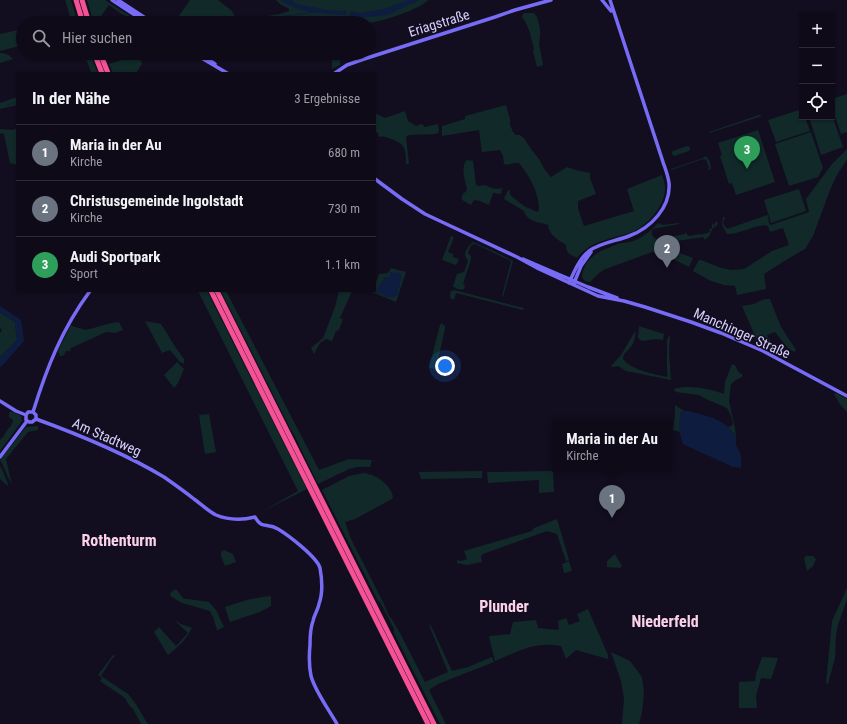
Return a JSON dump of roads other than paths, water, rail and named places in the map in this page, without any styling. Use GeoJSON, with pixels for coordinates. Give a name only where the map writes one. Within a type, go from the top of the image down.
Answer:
{"type":"FeatureCollection","features":[{"type":"Feature","properties":{"kind":"highway"},"geometry":{"type":"LineString","coordinates":[[76,0],[81,16]]}},
{"type":"Feature","properties":{"kind":"highway"},"geometry":{"type":"LineString","coordinates":[[82,0],[87,16]]}},
{"type":"Feature","properties":{"kind":"highway"},"geometry":{"type":"LineString","coordinates":[[97,60],[102,72]]}},
{"type":"Feature","properties":{"kind":"highway"},"geometry":{"type":"LineString","coordinates":[[103,60],[108,72]]}},
{"type":"Feature","properties":{"kind":"highway"},"geometry":{"type":"LineString","coordinates":[[212,292],[428,724]]}},
{"type":"Feature","properties":{"kind":"highway"},"geometry":{"type":"LineString","coordinates":[[218,292],[434,724]]}},
{"type":"Feature","properties":{"kind":"street"},"geometry":{"type":"LineString","coordinates":[[112,0],[136,16]]}},
{"type":"Feature","properties":{"kind":"street"},"geometry":{"type":"LineString","coordinates":[[118,0],[143,16]]}},
{"type":"Feature","properties":{"kind":"street","name":"Eriagstraße"},"geometry":{"type":"LineString","coordinates":[[376,54],[520,8],[551,0]]}},
{"type":"Feature","properties":{"kind":"street"},"geometry":{"type":"LineString","coordinates":[[602,0],[614,15]]}},
{"type":"Feature","properties":{"kind":"street"},"geometry":{"type":"LineString","coordinates":[[572,282],[580,261],[588,252],[604,244],[640,232],[652,222],[663,208],[668,192],[669,183],[667,173],[610,0]]}},
{"type":"Feature","properties":{"kind":"street"},"geometry":{"type":"LineString","coordinates":[[205,60],[225,72]]}},
{"type":"Feature","properties":{"kind":"street"},"geometry":{"type":"LineString","coordinates":[[210,60],[219,68]]}},
{"type":"Feature","properties":{"kind":"street","name":"Eriagstraße"},"geometry":{"type":"LineString","coordinates":[[336,72],[347,65],[359,60]]}},
{"type":"Feature","properties":{"kind":"street","name":"Manchinger Straße"},"geometry":{"type":"LineString","coordinates":[[376,180],[425,214],[517,257],[534,263],[572,282],[724,334],[763,351],[847,396]]}},
{"type":"Feature","properties":{"kind":"street"},"geometry":{"type":"LineString","coordinates":[[33,412],[58,342],[70,320],[89,292]]}},
{"type":"Feature","properties":{"kind":"street"},"geometry":{"type":"LineString","coordinates":[[0,401],[16,411],[26,415]]}},
{"type":"Feature","properties":{"kind":"street"},"geometry":{"type":"LineString","coordinates":[[26,415],[28,412],[33,412]]}},
{"type":"Feature","properties":{"kind":"street"},"geometry":{"type":"LineString","coordinates":[[27,421],[32,422],[36,419],[36,415],[33,412]]}},
{"type":"Feature","properties":{"kind":"street"},"geometry":{"type":"LineString","coordinates":[[0,457],[27,421],[26,415]]}},
{"type":"Feature","properties":{"kind":"street","name":"Am Stadtweg"},"geometry":{"type":"LineString","coordinates":[[36,419],[110,449],[141,464],[167,479],[209,511],[217,515],[231,519],[255,517],[261,524],[276,528],[293,540],[315,560],[319,565],[321,595],[320,603],[311,627],[311,676],[315,687],[337,724]]}},
{"type":"Feature","properties":{"kind":"water"},"geometry":{"type":"Polygon","coordinates":[[[280,0],[289,0],[297,4],[327,10],[347,11],[346,15],[312,12],[295,8],[280,0]]]}},
{"type":"Feature","properties":{"kind":"water"},"geometry":{"type":"Polygon","coordinates":[[[407,0],[420,0],[387,15],[349,16],[351,11],[361,13],[387,8],[407,0]]]}},
{"type":"Feature","properties":{"kind":"water"},"geometry":{"type":"Polygon","coordinates":[[[391,272],[400,273],[402,276],[397,295],[394,297],[387,297],[377,292],[385,277],[389,277],[391,272]]]}},
{"type":"Feature","properties":{"kind":"water"},"geometry":{"type":"Polygon","coordinates":[[[0,306],[21,320],[24,341],[0,367],[0,357],[17,340],[15,322],[0,312],[0,306]]]}},
{"type":"Feature","properties":{"kind":"water"},"geometry":{"type":"Polygon","coordinates":[[[681,411],[689,411],[713,418],[728,427],[736,437],[736,445],[741,455],[741,468],[733,467],[683,444],[679,428],[681,411]]]}},
{"type":"Feature","properties":{"kind":"waterway"},"geometry":{"type":"LineString","coordinates":[[287,16],[315,12]]}},
{"type":"Feature","properties":{"kind":"waterway"},"geometry":{"type":"LineString","coordinates":[[7,105],[16,102]]}},
{"type":"Feature","properties":{"kind":"place","name":"Audi Sportpark"},"geometry":{"type":"Point","coordinates":[747,169]}},
{"type":"Feature","properties":{"kind":"place","name":"Christusgemeinde Ingolstadt"},"geometry":{"type":"Point","coordinates":[667,268]}},
{"type":"Feature","properties":{"kind":"place","name":"Maria in der Au"},"geometry":{"type":"Point","coordinates":[612,518]}},
{"type":"Feature","properties":{"kind":"district","name":"Rothenturm"},"geometry":{"type":"Point","coordinates":[119,540]}},
{"type":"Feature","properties":{"kind":"district","name":"Plunder"},"geometry":{"type":"Point","coordinates":[504,606]}},
{"type":"Feature","properties":{"kind":"district","name":"Niederfeld"},"geometry":{"type":"Point","coordinates":[665,621]}}]}
